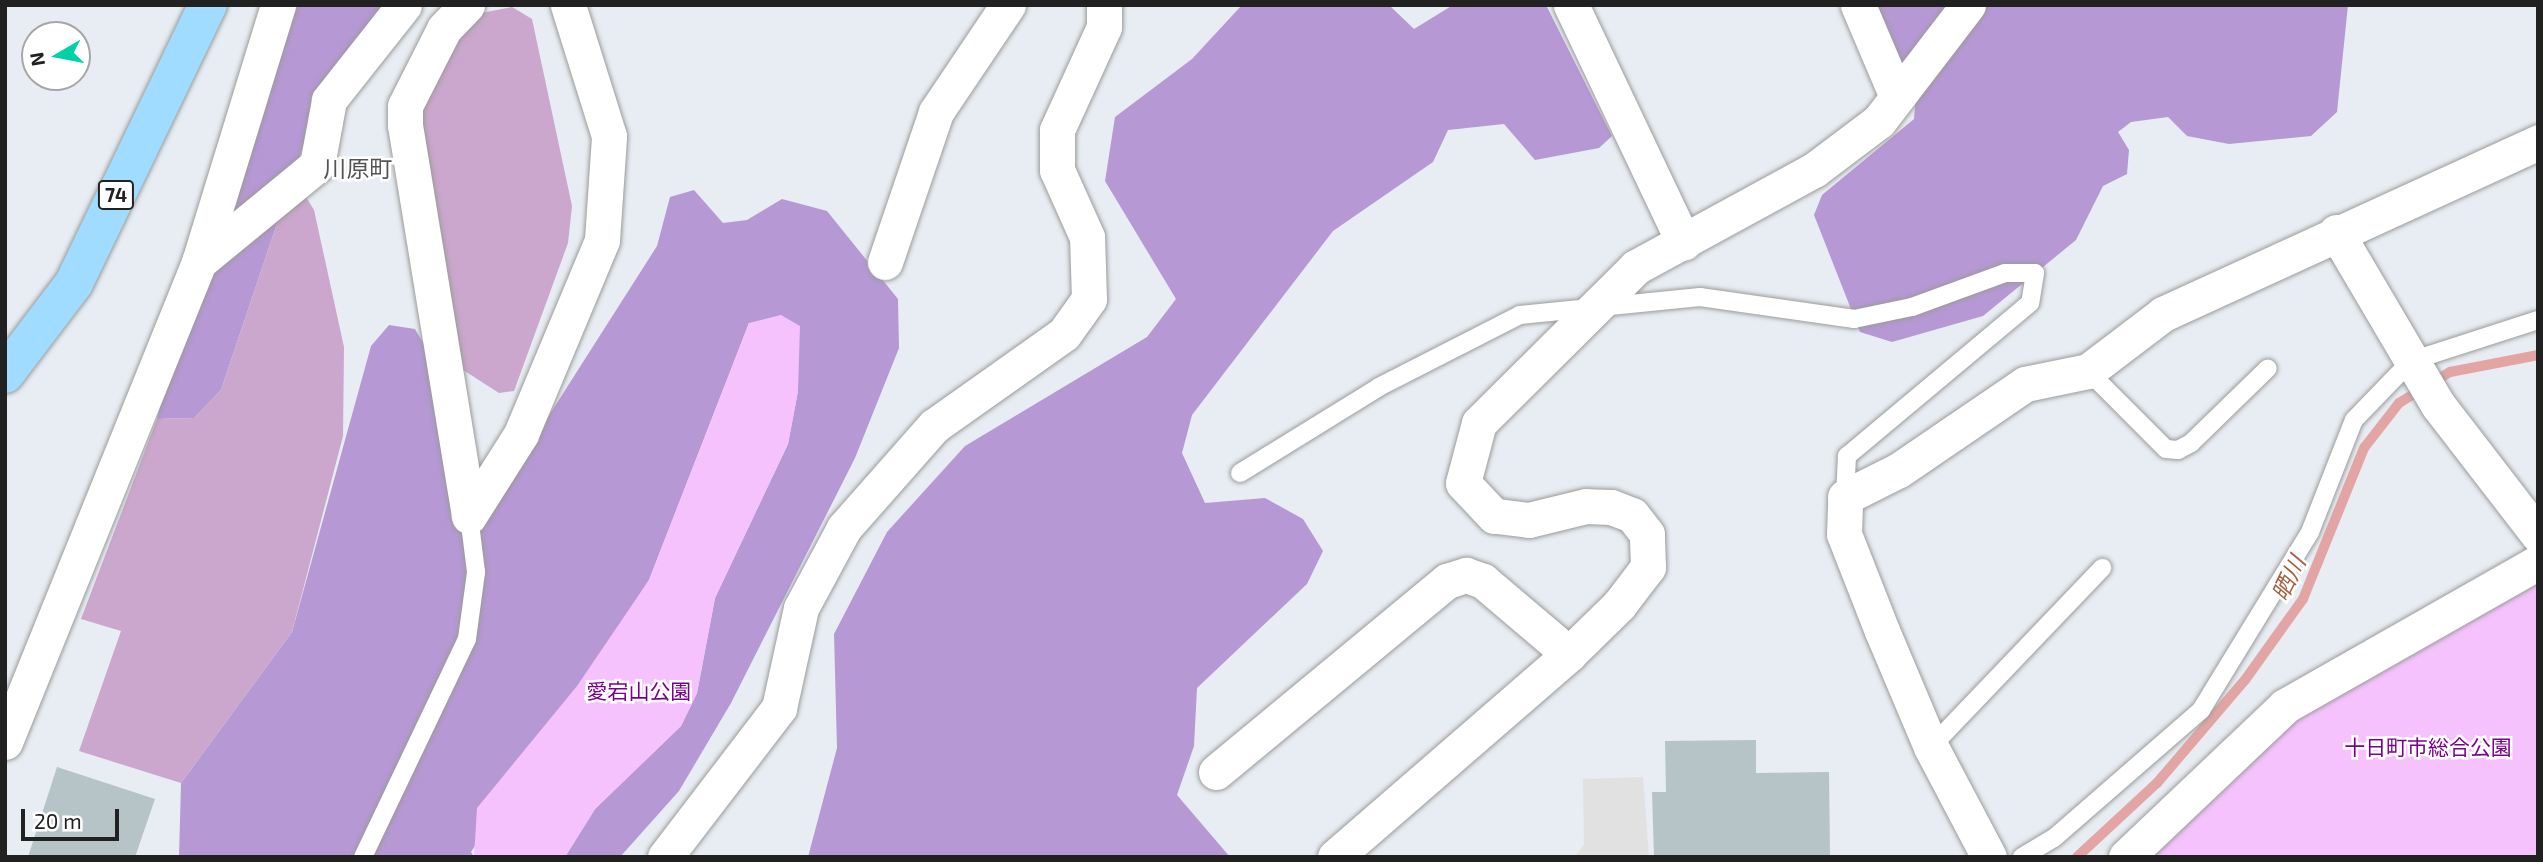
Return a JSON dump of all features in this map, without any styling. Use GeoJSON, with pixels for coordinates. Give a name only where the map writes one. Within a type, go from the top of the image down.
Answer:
{"type":"FeatureCollection","features":[{"type":"Feature","properties":{"kind":"main road","name":"74"},"geometry":{"type":"LineString","coordinates":[[5,374],[74,283],[208,5]]}},
{"type":"Feature","properties":{"kind":"street"},"geometry":{"type":"LineString","coordinates":[[5,741],[200,262],[278,5]]}},
{"type":"Feature","properties":{"kind":"street"},"geometry":{"type":"LineString","coordinates":[[200,262],[317,164],[330,100],[404,5]]}},
{"type":"Feature","properties":{"kind":"street"},"geometry":{"type":"LineString","coordinates":[[467,5],[444,29],[405,106],[405,125],[469,516]]}},
{"type":"Feature","properties":{"kind":"street"},"geometry":{"type":"LineString","coordinates":[[469,516],[521,434],[602,240],[609,136],[568,5]]}},
{"type":"Feature","properties":{"kind":"street"},"geometry":{"type":"LineString","coordinates":[[885,262],[936,112],[1008,5]]}},
{"type":"Feature","properties":{"kind":"street"},"geometry":{"type":"LineString","coordinates":[[665,857],[779,708],[801,608],[844,528],[934,426],[1064,334],[1089,299],[1087,237],[1057,170],[1057,130],[1104,27],[1104,5]]}},
{"type":"Feature","properties":{"kind":"street"},"geometry":{"type":"LineString","coordinates":[[1571,5],[1684,243]]}},
{"type":"Feature","properties":{"kind":"street"},"geometry":{"type":"LineString","coordinates":[[1858,5],[1897,97]]}},
{"type":"Feature","properties":{"kind":"street"},"geometry":{"type":"LineString","coordinates":[[1335,857],[1569,654],[1619,605],[1648,567],[1647,534],[1632,515],[1611,507],[1586,506],[1530,520],[1494,516],[1463,483],[1479,423],[1636,267],[1814,170],[1880,121],[1969,5]]}},
{"type":"Feature","properties":{"kind":"street"},"geometry":{"type":"LineString","coordinates":[[1989,857],[1931,747],[1844,534],[1845,497],[1899,470],[2025,384],[2088,371],[2163,314],[2336,232],[2538,142]]}},
{"type":"Feature","properties":{"kind":"street"},"geometry":{"type":"LineString","coordinates":[[2336,232],[2438,405],[2538,535]]}},
{"type":"Feature","properties":{"kind":"street"},"geometry":{"type":"LineString","coordinates":[[2126,857],[2285,706],[2538,562]]}},
{"type":"Feature","properties":{"kind":"street"},"geometry":{"type":"LineString","coordinates":[[1216,772],[1447,581],[1466,575],[1483,581],[1569,654]]}},
{"type":"Feature","properties":{"kind":"lane"},"geometry":{"type":"LineString","coordinates":[[1240,473],[1378,387],[1520,315],[1700,297],[1854,319],[1912,307],[2005,274],[2035,273],[2030,303],[1847,456],[1845,497]]}},
{"type":"Feature","properties":{"kind":"lane"},"geometry":{"type":"LineString","coordinates":[[2022,857],[2054,838],[2202,710],[2310,532],[2354,420],[2411,361],[2538,320]]}},
{"type":"Feature","properties":{"kind":"lane"},"geometry":{"type":"LineString","coordinates":[[2088,371],[2166,449],[2178,450],[2191,443],[2268,368]]}},
{"type":"Feature","properties":{"kind":"lane"},"geometry":{"type":"LineString","coordinates":[[363,857],[467,639],[476,572],[469,516]]}},
{"type":"Feature","properties":{"kind":"lane"},"geometry":{"type":"LineString","coordinates":[[1931,747],[2102,568]]}},
{"type":"Feature","properties":{"kind":"shaded area"},"geometry":{"type":"Polygon","coordinates":[[[298,5],[383,5],[326,78],[221,390],[194,418],[157,419],[193,267],[298,5]]]}},
{"type":"Feature","properties":{"kind":"shaded area"},"geometry":{"type":"Polygon","coordinates":[[[1242,5],[1389,5],[1414,29],[1453,5],[1546,5],[1612,136],[1599,148],[1535,160],[1504,124],[1448,130],[1433,162],[1333,231],[1192,415],[1182,453],[1205,503],[1265,498],[1303,519],[1323,551],[1307,584],[1197,688],[1194,746],[1177,795],[1230,857],[808,857],[837,748],[834,634],[887,532],[965,446],[1147,337],[1176,299],[1105,181],[1115,117],[1192,59],[1242,5]]]}},
{"type":"Feature","properties":{"kind":"shaded area"},"geometry":{"type":"Polygon","coordinates":[[[1877,5],[2348,5],[2337,112],[2311,136],[2229,144],[2187,136],[2168,117],[2131,122],[2118,132],[2129,150],[2127,174],[2103,186],[2076,240],[1983,316],[1892,342],[1860,332],[1814,215],[1822,195],[1914,119],[1916,96],[1877,5]]]}},
{"type":"Feature","properties":{"kind":"shaded area"},"geometry":{"type":"Polygon","coordinates":[[[512,7],[532,19],[572,206],[568,243],[514,391],[499,393],[460,368],[415,109],[457,29],[481,13],[512,7]]]}},
{"type":"Feature","properties":{"kind":"shaded area"},"geometry":{"type":"Polygon","coordinates":[[[293,176],[314,210],[344,347],[343,436],[292,632],[181,783],[79,751],[121,631],[81,619],[157,419],[194,418],[221,390],[293,176]]]}},
{"type":"Feature","properties":{"kind":"shaded area"},"geometry":{"type":"Polygon","coordinates":[[[694,190],[723,223],[747,220],[782,199],[827,211],[898,299],[899,348],[855,458],[731,703],[679,791],[620,857],[565,857],[595,809],[681,726],[697,693],[715,598],[788,444],[798,391],[749,323],[649,580],[471,852],[474,857],[179,857],[181,783],[292,632],[371,346],[389,325],[415,329],[462,408],[462,463],[497,497],[657,246],[670,197],[694,190]]]}},
{"type":"Feature","properties":{"kind":"shaded area"},"geometry":{"type":"Polygon","coordinates":[[[1643,777],[1649,857],[1574,857],[1584,845],[1583,779],[1643,777]]]}},
{"type":"Feature","properties":{"kind":"green space","name":"愛宕山公園"},"geometry":{"type":"Polygon","coordinates":[[[781,315],[800,326],[798,391],[788,444],[715,598],[697,693],[681,726],[595,809],[565,857],[474,857],[477,808],[577,686],[649,580],[749,323],[781,315]]]}},
{"type":"Feature","properties":{"kind":"green space","name":"十日町市総合公園"},"geometry":{"type":"Polygon","coordinates":[[[2538,562],[2538,857],[2128,857],[2345,669],[2538,562]]]}},
{"type":"Feature","properties":{"kind":"building"},"geometry":{"type":"Polygon","coordinates":[[[1756,740],[1756,773],[1829,772],[1830,857],[1654,857],[1652,792],[1666,792],[1665,741],[1756,740]]]}},
{"type":"Feature","properties":{"kind":"building"},"geometry":{"type":"Polygon","coordinates":[[[57,767],[155,799],[135,857],[28,857],[57,767]]]}},
{"type":"Feature","properties":{"kind":"waterway","name":"晒川"},"geometry":{"type":"LineString","coordinates":[[2077,857],[2157,783],[2245,680],[2303,599],[2364,448],[2399,403],[2450,372],[2538,355]]}},
{"type":"Feature","properties":{"kind":"district","name":"川原町"},"geometry":{"type":"Point","coordinates":[358,168]}}]}
